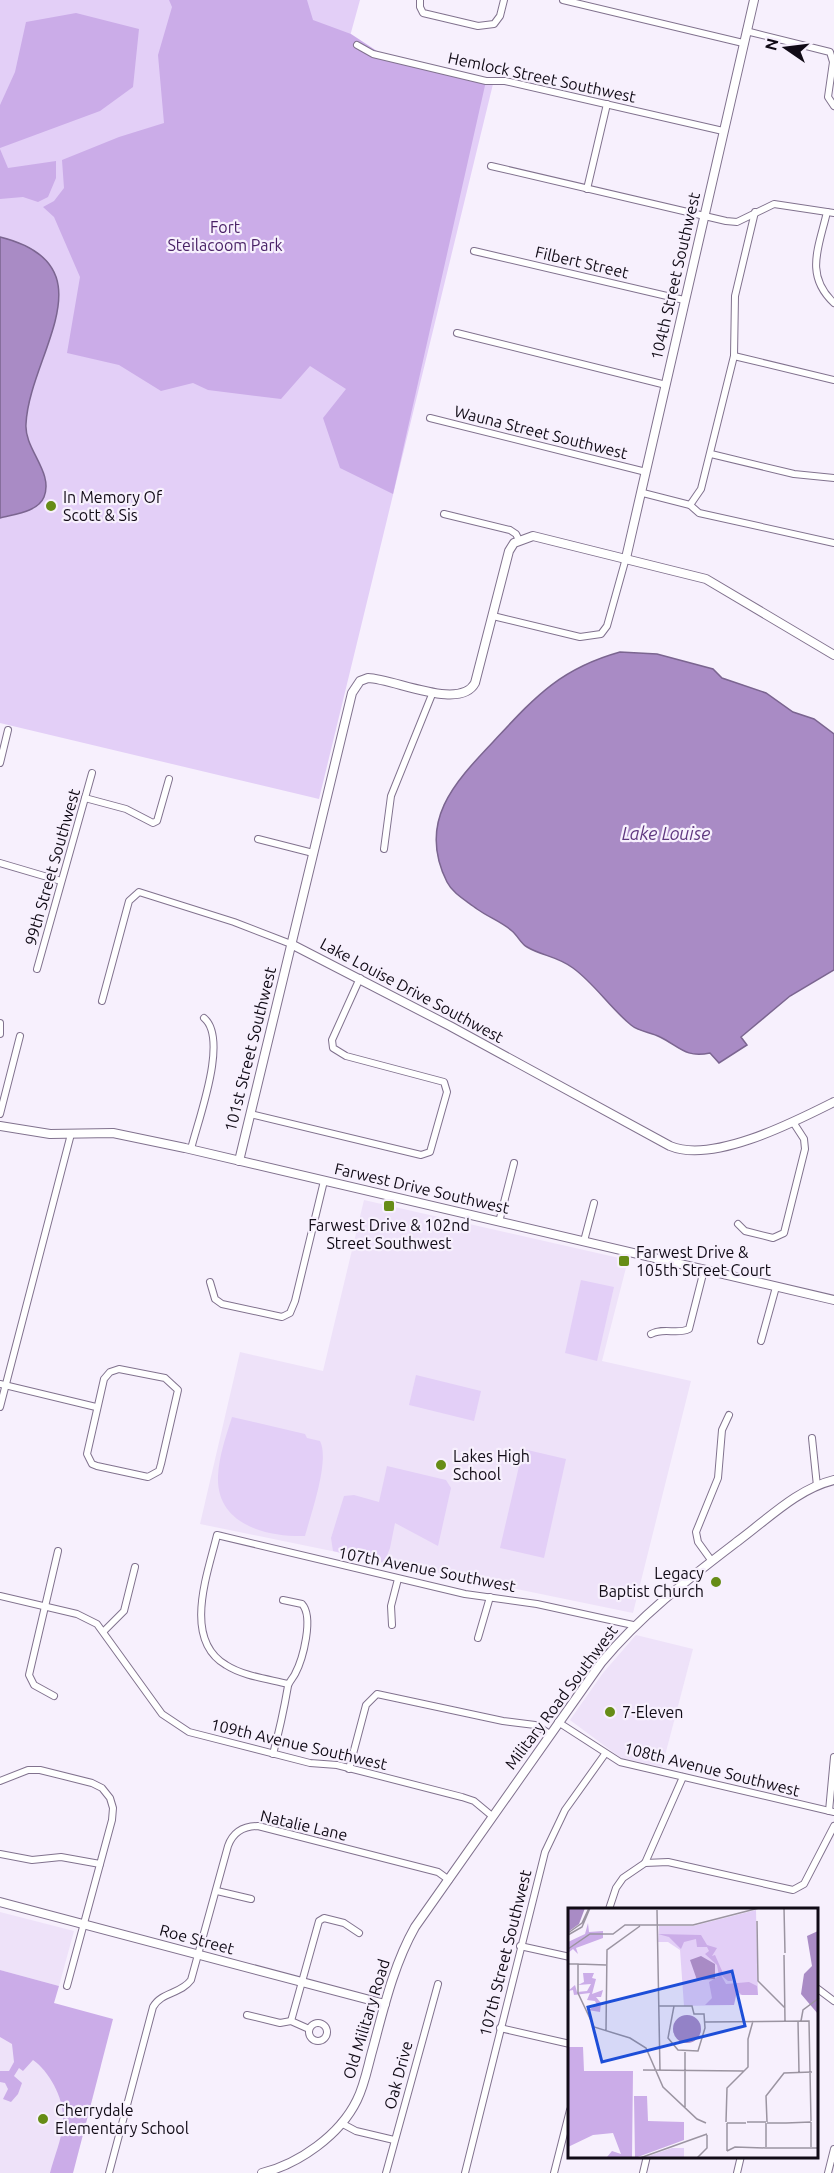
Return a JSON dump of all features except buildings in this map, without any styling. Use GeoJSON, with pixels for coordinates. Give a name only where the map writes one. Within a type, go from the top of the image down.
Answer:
{"type":"FeatureCollection","features":[{"type":"Feature","properties":{"kind":"street"},"geometry":{"type":"LineString","coordinates":[[420,0],[423,13],[478,26],[494,24],[500,16],[504,0]]}},
{"type":"Feature","properties":{"kind":"street"},"geometry":{"type":"LineString","coordinates":[[562,0],[743,43]]}},
{"type":"Feature","properties":{"kind":"street","name":"104th Street Southwest"},"geometry":{"type":"LineString","coordinates":[[626,558],[754,0]]}},
{"type":"Feature","properties":{"kind":"street"},"geometry":{"type":"LineString","coordinates":[[746,32],[830,52],[833,63],[828,97],[834,106]]}},
{"type":"Feature","properties":{"kind":"street","name":"Hemlock Street Southwest"},"geometry":{"type":"LineString","coordinates":[[357,45],[369,53],[486,81],[505,81],[723,131]]}},
{"type":"Feature","properties":{"kind":"street"},"geometry":{"type":"LineString","coordinates":[[587,189],[607,104]]}},
{"type":"Feature","properties":{"kind":"street"},"geometry":{"type":"LineString","coordinates":[[490,166],[732,222],[779,204],[831,212],[816,271],[820,288],[834,303]]}},
{"type":"Feature","properties":{"kind":"street"},"geometry":{"type":"LineString","coordinates":[[690,505],[698,495],[711,454],[734,356],[735,296],[755,212]]}},
{"type":"Feature","properties":{"kind":"street","name":"Filbert Street"},"geometry":{"type":"LineString","coordinates":[[474,251],[684,300]]}},
{"type":"Feature","properties":{"kind":"street"},"geometry":{"type":"LineString","coordinates":[[457,333],[666,385]]}},
{"type":"Feature","properties":{"kind":"street"},"geometry":{"type":"LineString","coordinates":[[734,356],[834,380]]}},
{"type":"Feature","properties":{"kind":"street","name":"Wauna Street Southwest"},"geometry":{"type":"LineString","coordinates":[[430,418],[646,472]]}},
{"type":"Feature","properties":{"kind":"street"},"geometry":{"type":"LineString","coordinates":[[711,454],[794,474],[834,478]]}},
{"type":"Feature","properties":{"kind":"street"},"geometry":{"type":"LineString","coordinates":[[642,494],[690,505],[699,513],[834,543]]}},
{"type":"Feature","properties":{"kind":"street"},"geometry":{"type":"LineString","coordinates":[[444,514],[510,530],[519,540]]}},
{"type":"Feature","properties":{"kind":"street"},"geometry":{"type":"LineString","coordinates":[[102,1001],[129,901],[135,893],[144,892],[291,944],[349,705],[357,685],[364,680],[375,678],[454,696],[471,690],[475,683],[509,551],[519,540],[533,536],[626,558],[715,583],[834,655]]}},
{"type":"Feature","properties":{"kind":"street"},"geometry":{"type":"LineString","coordinates":[[493,616],[580,637],[601,634],[607,626],[626,558]]}},
{"type":"Feature","properties":{"kind":"street"},"geometry":{"type":"LineString","coordinates":[[384,849],[391,796],[433,692]]}},
{"type":"Feature","properties":{"kind":"street"},"geometry":{"type":"LineString","coordinates":[[0,763],[8,730]]}},
{"type":"Feature","properties":{"kind":"street","name":"99th Street Southwest"},"geometry":{"type":"LineString","coordinates":[[37,969],[92,773]]}},
{"type":"Feature","properties":{"kind":"street"},"geometry":{"type":"LineString","coordinates":[[86,798],[126,809],[155,822],[161,812],[169,779]]}},
{"type":"Feature","properties":{"kind":"street"},"geometry":{"type":"LineString","coordinates":[[258,838],[314,853]]}},
{"type":"Feature","properties":{"kind":"street"},"geometry":{"type":"LineString","coordinates":[[0,863],[61,881]]}},
{"type":"Feature","properties":{"kind":"street","name":"Lake Louise Drive Southwest"},"geometry":{"type":"LineString","coordinates":[[291,944],[360,978],[676,1149],[690,1151],[720,1147],[794,1122],[834,1102]]}},
{"type":"Feature","properties":{"kind":"street","name":"101st Street Southwest"},"geometry":{"type":"LineString","coordinates":[[238,1161],[291,944]]}},
{"type":"Feature","properties":{"kind":"street"},"geometry":{"type":"LineString","coordinates":[[250,1114],[421,1155],[430,1152],[445,1105],[447,1089],[444,1083],[346,1056],[333,1048],[332,1040],[360,978]]}},
{"type":"Feature","properties":{"kind":"street"},"geometry":{"type":"LineString","coordinates":[[191,1149],[214,1054],[214,1036],[210,1025],[204,1018]]}},
{"type":"Feature","properties":{"kind":"street"},"geometry":{"type":"LineString","coordinates":[[0,1023],[0,1034]]}},
{"type":"Feature","properties":{"kind":"street"},"geometry":{"type":"LineString","coordinates":[[0,1114],[20,1036]]}},
{"type":"Feature","properties":{"kind":"street"},"geometry":{"type":"LineString","coordinates":[[738,1224],[745,1231],[778,1237],[785,1229],[805,1149],[804,1139],[794,1122]]}},
{"type":"Feature","properties":{"kind":"street","name":"Farwest Drive Southwest"},"geometry":{"type":"LineString","coordinates":[[0,1126],[50,1134],[113,1133],[191,1149],[834,1300]]}},
{"type":"Feature","properties":{"kind":"street"},"geometry":{"type":"LineString","coordinates":[[0,1407],[3,1385],[71,1134]]}},
{"type":"Feature","properties":{"kind":"street"},"geometry":{"type":"LineString","coordinates":[[499,1222],[514,1163]]}},
{"type":"Feature","properties":{"kind":"street"},"geometry":{"type":"LineString","coordinates":[[210,1282],[216,1299],[222,1304],[285,1316],[295,1301],[324,1181]]}},
{"type":"Feature","properties":{"kind":"street"},"geometry":{"type":"LineString","coordinates":[[584,1241],[594,1203]]}},
{"type":"Feature","properties":{"kind":"street"},"geometry":{"type":"LineString","coordinates":[[651,1334],[665,1329],[683,1332],[689,1329],[704,1270]]}},
{"type":"Feature","properties":{"kind":"street"},"geometry":{"type":"LineString","coordinates":[[761,1341],[776,1287]]}},
{"type":"Feature","properties":{"kind":"street"},"geometry":{"type":"LineString","coordinates":[[119,1369],[165,1378],[175,1385],[178,1396],[161,1464],[154,1474],[142,1476],[97,1466],[90,1460],[87,1448],[96,1407],[104,1379],[110,1372],[119,1369]]}},
{"type":"Feature","properties":{"kind":"street"},"geometry":{"type":"LineString","coordinates":[[3,1385],[96,1407]]}},
{"type":"Feature","properties":{"kind":"street"},"geometry":{"type":"LineString","coordinates":[[711,1560],[698,1542],[696,1532],[718,1478],[723,1430],[729,1414]]}},
{"type":"Feature","properties":{"kind":"street"},"geometry":{"type":"LineString","coordinates":[[812,1438],[817,1486]]}},
{"type":"Feature","properties":{"kind":"street","name":"Military Road Southwest"},"geometry":{"type":"LineString","coordinates":[[473,1843],[601,1663],[633,1625],[711,1560],[793,1499],[834,1480]]}},
{"type":"Feature","properties":{"kind":"street","name":"107th Avenue Southwest"},"geometry":{"type":"LineString","coordinates":[[288,1684],[223,1664],[205,1640],[200,1627],[200,1610],[217,1535],[398,1579],[633,1625]]}},
{"type":"Feature","properties":{"kind":"street"},"geometry":{"type":"LineString","coordinates":[[54,1696],[34,1685],[29,1675],[58,1551]]}},
{"type":"Feature","properties":{"kind":"street"},"geometry":{"type":"LineString","coordinates":[[0,1596],[81,1615],[104,1631],[124,1611],[135,1568]]}},
{"type":"Feature","properties":{"kind":"street"},"geometry":{"type":"LineString","coordinates":[[392,1625],[391,1606],[398,1579]]}},
{"type":"Feature","properties":{"kind":"street"},"geometry":{"type":"LineString","coordinates":[[478,1638],[490,1597]]}},
{"type":"Feature","properties":{"kind":"street"},"geometry":{"type":"LineString","coordinates":[[273,1754],[287,1701],[288,1684],[298,1669],[309,1616],[302,1604],[283,1600]]}},
{"type":"Feature","properties":{"kind":"street","name":"109th Avenue Southwest"},"geometry":{"type":"LineString","coordinates":[[104,1631],[157,1707],[176,1726],[189,1732],[316,1765],[350,1768],[462,1797],[474,1801],[492,1816]]}},
{"type":"Feature","properties":{"kind":"street"},"geometry":{"type":"LineString","coordinates":[[350,1768],[366,1706],[372,1697],[384,1694],[481,1717],[535,1725],[550,1734]]}},
{"type":"Feature","properties":{"kind":"street","name":"108th Avenue Southwest"},"geometry":{"type":"LineString","coordinates":[[558,1722],[605,1754],[629,1765],[831,1812]]}},
{"type":"Feature","properties":{"kind":"street","name":"107th Street Southwest"},"geometry":{"type":"LineString","coordinates":[[465,2173],[520,1946],[554,1830],[571,1800],[605,1754]]}},
{"type":"Feature","properties":{"kind":"street"},"geometry":{"type":"LineString","coordinates":[[831,1812],[834,1757]]}},
{"type":"Feature","properties":{"kind":"street"},"geometry":{"type":"LineString","coordinates":[[0,1781],[28,1770],[40,1770],[92,1783],[102,1788],[113,1808],[67,1986]]}},
{"type":"Feature","properties":{"kind":"street"},"geometry":{"type":"LineString","coordinates":[[609,1908],[622,1878],[645,1863],[683,1777]]}},
{"type":"Feature","properties":{"kind":"street","name":"Natalie Lane"},"geometry":{"type":"LineString","coordinates":[[109,2173],[153,2007],[160,1998],[188,1984],[199,1954],[230,1840],[235,1834],[249,1826],[258,1826],[438,1872],[449,1880]]}},
{"type":"Feature","properties":{"kind":"street"},"geometry":{"type":"LineString","coordinates":[[645,1863],[668,1863],[789,1890],[797,1889],[804,1884],[834,1826]]}},
{"type":"Feature","properties":{"kind":"street","name":"Old Military Road"},"geometry":{"type":"LineString","coordinates":[[262,2173],[297,2161],[340,2123],[357,2100],[406,1942],[473,1843]]}},
{"type":"Feature","properties":{"kind":"street"},"geometry":{"type":"LineString","coordinates":[[0,1854],[32,1860],[61,1857],[100,1864]]}},
{"type":"Feature","properties":{"kind":"street"},"geometry":{"type":"LineString","coordinates":[[217,1891],[251,1899]]}},
{"type":"Feature","properties":{"kind":"street","name":"Roe Street"},"geometry":{"type":"LineString","coordinates":[[0,1902],[385,2004]]}},
{"type":"Feature","properties":{"kind":"street"},"geometry":{"type":"LineString","coordinates":[[291,2021],[317,1924],[321,1919],[344,1923],[359,1933]]}},
{"type":"Feature","properties":{"kind":"street"},"geometry":{"type":"LineString","coordinates":[[520,1946],[568,1957]]}},
{"type":"Feature","properties":{"kind":"street","name":"Oak Drive"},"geometry":{"type":"LineString","coordinates":[[386,2173],[438,1984]]}},
{"type":"Feature","properties":{"kind":"street"},"geometry":{"type":"LineString","coordinates":[[819,1990],[834,1999]]}},
{"type":"Feature","properties":{"kind":"street"},"geometry":{"type":"LineString","coordinates":[[248,2014],[280,2023],[291,2021],[309,2029]]}},
{"type":"Feature","properties":{"kind":"street"},"geometry":{"type":"LineString","coordinates":[[500,2028],[568,2044]]}},
{"type":"Feature","properties":{"kind":"street"},"geometry":{"type":"LineString","coordinates":[[554,2173],[568,2118]]}},
{"type":"Feature","properties":{"kind":"street"},"geometry":{"type":"LineString","coordinates":[[340,2123],[356,2131],[394,2140]]}},
{"type":"Feature","properties":{"kind":"street"},"geometry":{"type":"LineString","coordinates":[[828,2173],[834,2149]]}},
{"type":"Feature","properties":{"kind":"street"},"geometry":{"type":"LineString","coordinates":[[643,2173],[647,2158]]}},
{"type":"Feature","properties":{"kind":"street"},"geometry":{"type":"LineString","coordinates":[[737,2173],[741,2158]]}},
{"type":"Feature","properties":{"kind":"shaded area","name":"Lakes High School"},"geometry":{"type":"Polygon","coordinates":[[[364,1200],[628,1260],[602,1361],[691,1381],[633,1613],[200,1524],[240,1352],[323,1371],[364,1200]]]}},
{"type":"Feature","properties":{"kind":"shaded area"},"geometry":{"type":"Polygon","coordinates":[[[636,1635],[693,1649],[662,1767],[621,1758],[570,1720],[603,1673],[636,1635]]]}},
{"type":"Feature","properties":{"kind":"shaded area"},"geometry":{"type":"Polygon","coordinates":[[[0,1912],[74,1931],[59,1986],[0,1970],[0,1912]]]}},
{"type":"Feature","properties":{"kind":"shaded area","name":"Cherrydale Elementary School"},"geometry":{"type":"Polygon","coordinates":[[[0,2025],[101,2066],[73,2173],[0,2173],[0,2025]]]}},
{"type":"Feature","properties":{"kind":"green space","name":"Fort Steilacoom Park"},"geometry":{"type":"Polygon","coordinates":[[[0,0],[360,0],[347,47],[493,84],[319,799],[0,723],[0,0]]]}},
{"type":"Feature","properties":{"kind":"green space"},"geometry":{"type":"Polygon","coordinates":[[[169,0],[307,0],[313,20],[351,34],[386,57],[486,81],[393,494],[340,468],[323,418],[346,389],[310,366],[281,399],[208,390],[193,383],[161,391],[119,365],[67,353],[80,277],[54,217],[43,207],[54,201],[64,188],[62,160],[119,137],[164,123],[158,55],[172,7],[169,0]]]}},
{"type":"Feature","properties":{"kind":"green space"},"geometry":{"type":"Polygon","coordinates":[[[76,13],[139,29],[133,87],[100,111],[0,148],[0,105],[15,72],[26,22],[76,13]]]}},
{"type":"Feature","properties":{"kind":"green space"},"geometry":{"type":"Polygon","coordinates":[[[0,149],[8,168],[56,161],[56,178],[48,197],[38,202],[23,197],[0,199],[0,149]]]}},
{"type":"Feature","properties":{"kind":"green space"},"geometry":{"type":"Polygon","coordinates":[[[581,1280],[614,1287],[597,1361],[565,1353],[581,1280]]]}},
{"type":"Feature","properties":{"kind":"green space"},"geometry":{"type":"Polygon","coordinates":[[[416,1375],[481,1391],[474,1421],[409,1405],[416,1375]]]}},
{"type":"Feature","properties":{"kind":"green space"},"geometry":{"type":"Polygon","coordinates":[[[232,1417],[305,1434],[307,1438],[320,1441],[323,1461],[321,1474],[305,1536],[275,1534],[246,1525],[225,1506],[220,1493],[218,1476],[221,1454],[232,1417]]]}},
{"type":"Feature","properties":{"kind":"green space"},"geometry":{"type":"Polygon","coordinates":[[[523,1449],[566,1459],[544,1558],[500,1548],[523,1449]]]}},
{"type":"Feature","properties":{"kind":"green space"},"geometry":{"type":"Polygon","coordinates":[[[387,1466],[446,1480],[451,1488],[438,1546],[395,1523],[390,1548],[384,1563],[333,1551],[331,1538],[344,1496],[354,1495],[379,1502],[387,1466]]]}},
{"type":"Feature","properties":{"kind":"green space"},"geometry":{"type":"Polygon","coordinates":[[[0,1970],[59,1986],[54,2003],[113,2019],[73,2173],[50,2173],[61,2135],[63,2114],[55,2087],[39,2065],[33,2060],[23,2071],[19,2068],[14,2076],[22,2083],[18,2094],[11,2102],[3,2099],[8,2089],[5,2083],[0,2082],[0,2071],[9,2071],[14,2062],[12,2044],[0,2037],[0,1970]]]}},
{"type":"Feature","properties":{"kind":"water"},"geometry":{"type":"Polygon","coordinates":[[[0,237],[34,250],[52,268],[59,290],[56,315],[30,397],[26,424],[29,442],[45,479],[44,497],[37,506],[31,509],[0,518],[0,237]]]}},
{"type":"Feature","properties":{"kind":"water","name":"Lake Louise"},"geometry":{"type":"Polygon","coordinates":[[[620,652],[657,654],[713,669],[722,678],[766,693],[793,712],[814,719],[834,734],[834,970],[790,996],[741,1037],[747,1045],[719,1063],[710,1053],[688,1053],[656,1035],[634,1027],[573,968],[525,946],[508,928],[456,894],[447,882],[439,860],[436,841],[438,822],[453,788],[465,773],[522,712],[549,687],[580,667],[620,652]]]}},
{"type":"Feature","properties":{"kind":"place","name":"In Memory Of Scott & Sis"},"geometry":{"type":"Point","coordinates":[51,506]}},
{"type":"Feature","properties":{"kind":"place","name":"Farwest Drive & 102nd Street Southwest"},"geometry":{"type":"Point","coordinates":[389,1206]}},
{"type":"Feature","properties":{"kind":"place","name":"Farwest Drive & 105th Street Court"},"geometry":{"type":"Point","coordinates":[624,1261]}},
{"type":"Feature","properties":{"kind":"place","name":"Lakes High School"},"geometry":{"type":"Point","coordinates":[441,1465]}},
{"type":"Feature","properties":{"kind":"place","name":"Legacy Baptist Church"},"geometry":{"type":"Point","coordinates":[716,1582]}},
{"type":"Feature","properties":{"kind":"place","name":"7-Eleven"},"geometry":{"type":"Point","coordinates":[610,1712]}},
{"type":"Feature","properties":{"kind":"place","name":"Cherrydale Elementary School"},"geometry":{"type":"Point","coordinates":[43,2119]}}]}
